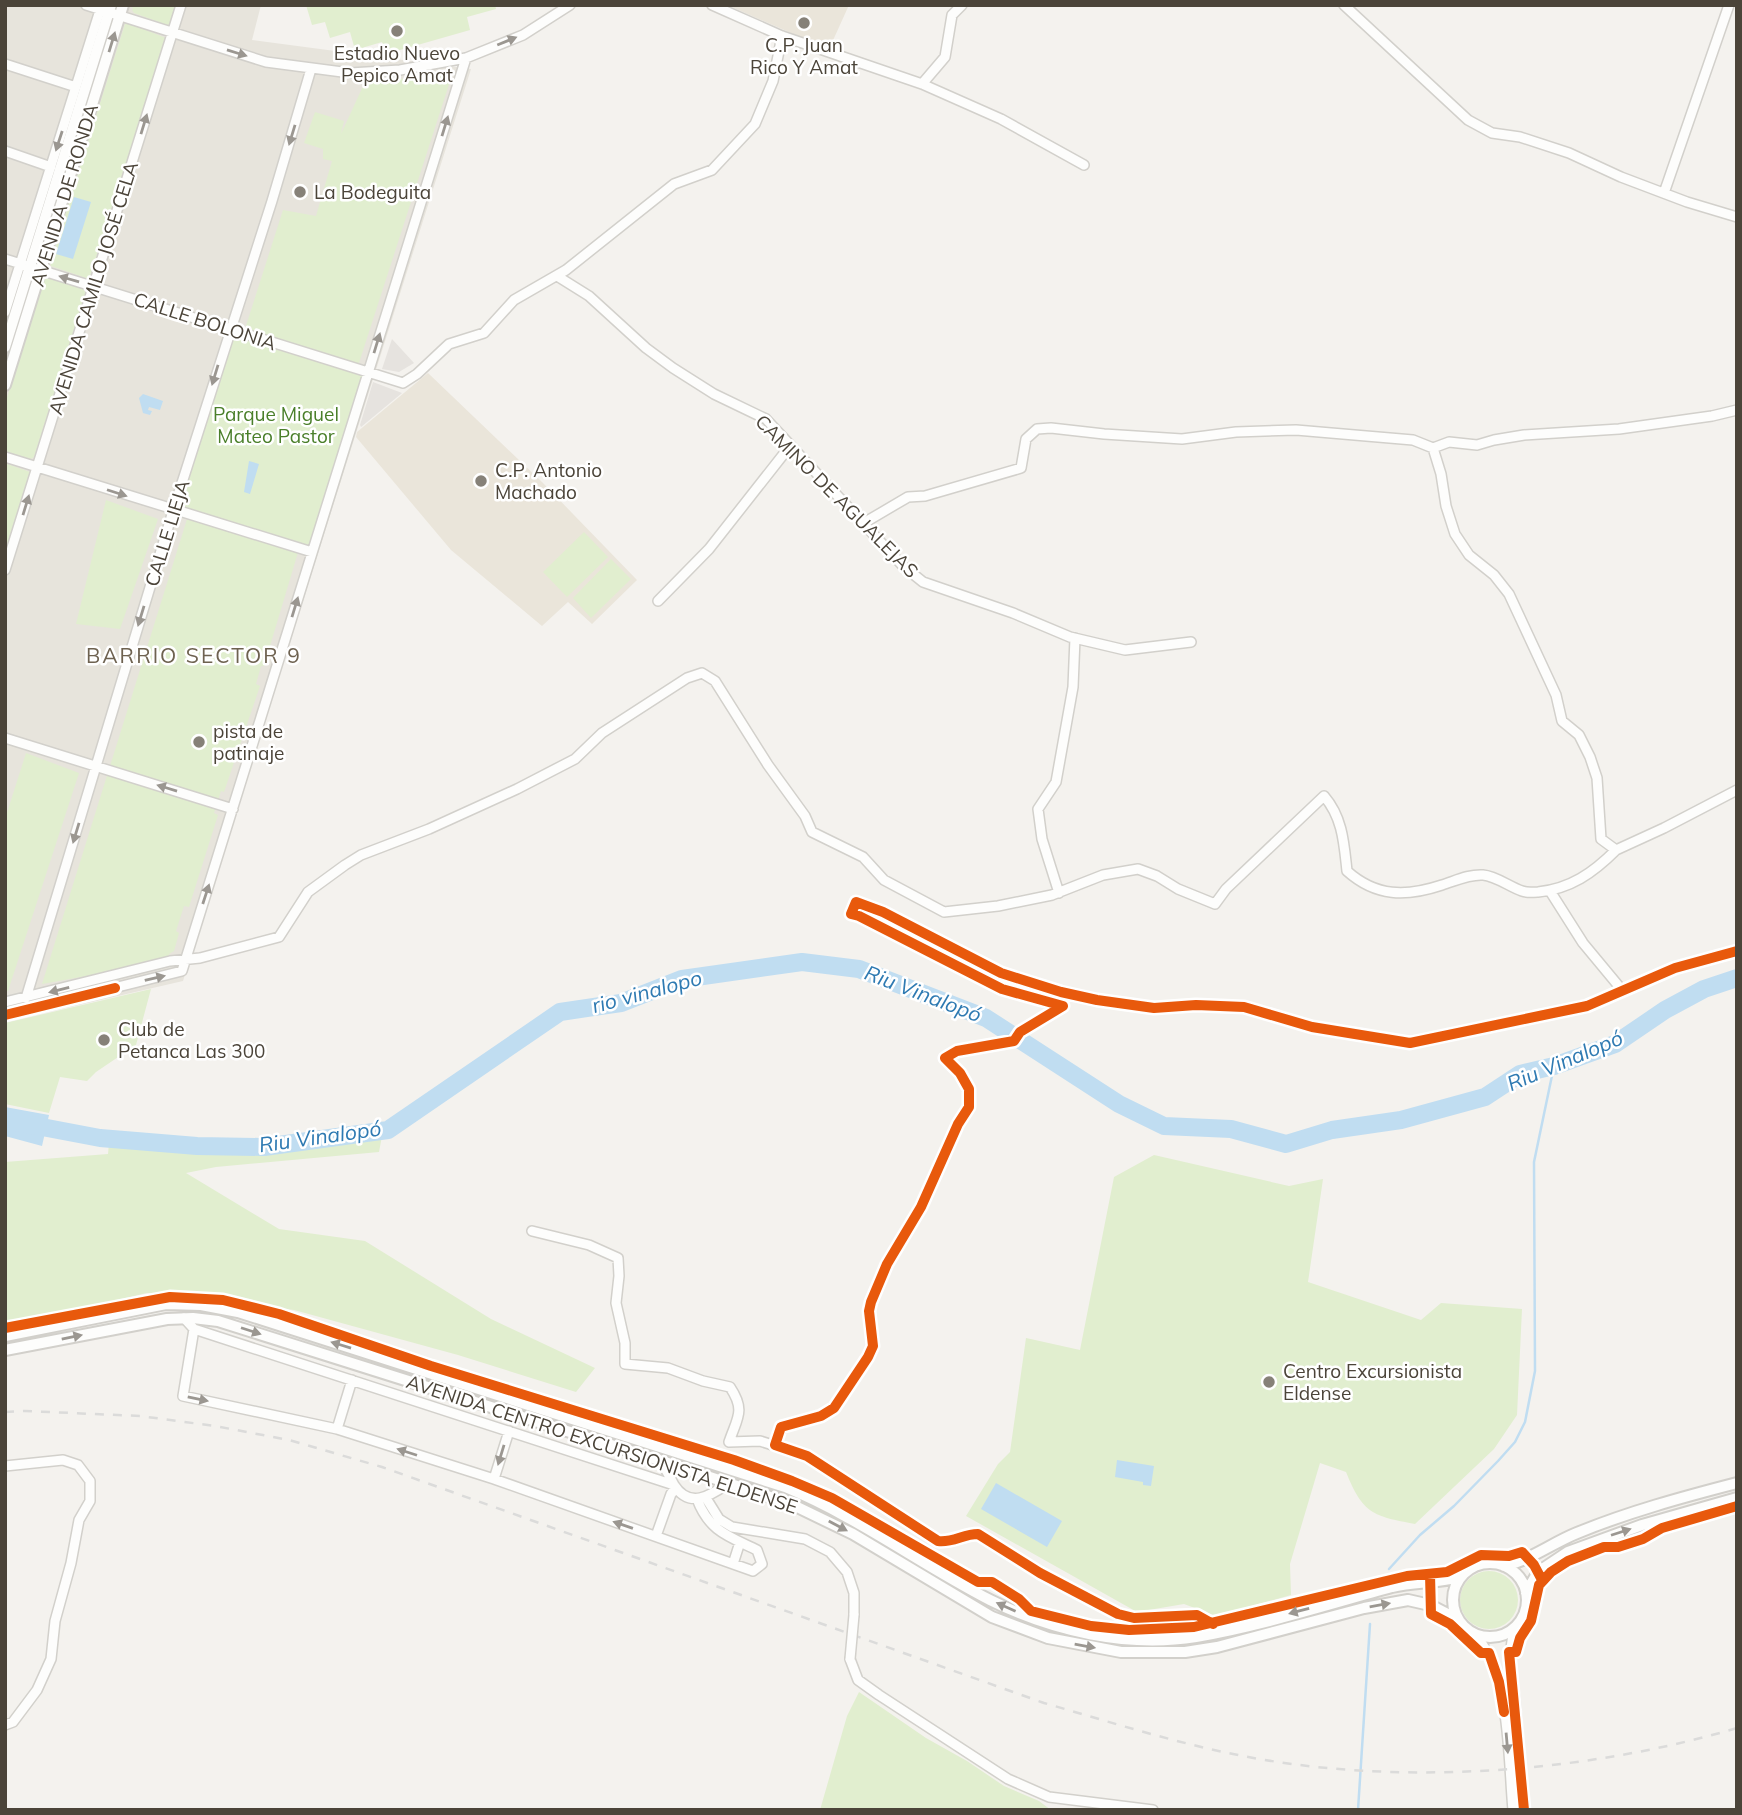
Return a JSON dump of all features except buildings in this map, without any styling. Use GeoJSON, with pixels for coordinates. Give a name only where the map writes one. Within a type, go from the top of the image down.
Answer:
{"type":"FeatureCollection","features":[{"type":"Feature","properties":{"kind":"street"},"geometry":{"type":"LineString","coordinates":[[86,5],[111,9],[172,33],[266,62],[349,73],[400,71],[467,58],[523,35],[570,5]]}},
{"type":"Feature","properties":{"kind":"street","name":"AVENIDA CAMILO JOSÉ CELA"},"geometry":{"type":"LineString","coordinates":[[5,570],[181,5]]}},
{"type":"Feature","properties":{"kind":"street"},"geometry":{"type":"LineString","coordinates":[[712,5],[782,36],[922,84],[1001,118],[1084,165]]}},
{"type":"Feature","properties":{"kind":"street"},"geometry":{"type":"LineString","coordinates":[[922,84],[945,57],[952,15],[962,5]]}},
{"type":"Feature","properties":{"kind":"street"},"geometry":{"type":"LineString","coordinates":[[1344,5],[1468,120],[1492,133],[1520,136],[1569,153],[1664,193],[1737,217]]}},
{"type":"Feature","properties":{"kind":"street"},"geometry":{"type":"LineString","coordinates":[[1664,193],[1729,5]]}},
{"type":"Feature","properties":{"kind":"street","name":"AVENIDA DE RONDA"},"geometry":{"type":"LineString","coordinates":[[5,385],[51,167],[76,87],[111,9]]}},
{"type":"Feature","properties":{"kind":"street","name":"AVENIDA DE RONDA"},"geometry":{"type":"LineString","coordinates":[[5,347],[111,9]]}},
{"type":"Feature","properties":{"kind":"street"},"geometry":{"type":"LineString","coordinates":[[557,276],[674,184],[712,170],[742,141],[755,124],[773,81],[782,36]]}},
{"type":"Feature","properties":{"kind":"street"},"geometry":{"type":"LineString","coordinates":[[5,1014],[181,971],[467,58]]}},
{"type":"Feature","properties":{"kind":"street"},"geometry":{"type":"LineString","coordinates":[[5,64],[76,87]]}},
{"type":"Feature","properties":{"kind":"street","name":"CALLE LIEJA"},"geometry":{"type":"LineString","coordinates":[[26,998],[173,511],[312,69]]}},
{"type":"Feature","properties":{"kind":"street"},"geometry":{"type":"LineString","coordinates":[[5,151],[51,167]]}},
{"type":"Feature","properties":{"kind":"street","name":"CALLE BOLONIA"},"geometry":{"type":"LineString","coordinates":[[5,259],[403,383],[417,374],[449,344],[484,333],[514,300],[557,276]]}},
{"type":"Feature","properties":{"kind":"street","name":"AVENIDA DE RONDA"},"geometry":{"type":"LineString","coordinates":[[5,312],[31,267]]}},
{"type":"Feature","properties":{"kind":"street","name":"CAMINO DE AGUALEJAS"},"geometry":{"type":"LineString","coordinates":[[557,276],[589,296],[646,348],[673,368],[714,394],[766,419],[862,524],[905,568],[923,582],[1075,638],[1125,650],[1191,642]]}},
{"type":"Feature","properties":{"kind":"street"},"geometry":{"type":"LineString","coordinates":[[862,524],[908,497],[925,496],[1021,468],[1026,439],[1037,429],[1182,439],[1236,432],[1296,430],[1413,440],[1433,448],[1449,442],[1477,445],[1524,435],[1619,429],[1737,410]]}},
{"type":"Feature","properties":{"kind":"street"},"geometry":{"type":"LineString","coordinates":[[658,601],[709,549],[790,446]]}},
{"type":"Feature","properties":{"kind":"street"},"geometry":{"type":"LineString","coordinates":[[1433,448],[1455,534],[1469,555],[1494,575],[1509,594],[1556,695],[1562,721],[1579,735],[1590,757],[1597,778],[1601,839],[1616,850]]}},
{"type":"Feature","properties":{"kind":"street"},"geometry":{"type":"LineString","coordinates":[[5,457],[312,552]]}},
{"type":"Feature","properties":{"kind":"street"},"geometry":{"type":"LineString","coordinates":[[1059,892],[1042,839],[1038,809],[1056,782],[1073,687],[1075,638]]}},
{"type":"Feature","properties":{"kind":"street"},"geometry":{"type":"LineString","coordinates":[[5,1002],[279,937],[308,892],[345,864],[361,855],[429,829],[553,771],[575,759],[602,733],[687,678],[702,673],[715,681],[768,765],[805,817],[812,832],[863,857],[884,880],[944,912],[998,906],[1059,892],[1103,875],[1138,869],[1215,904],[1226,889],[1324,796],[1333,806],[1341,825],[1347,871],[1362,884],[1392,893],[1415,892],[1465,877],[1485,875],[1526,893],[1550,891],[1568,886],[1587,875],[1616,850],[1737,790]]}},
{"type":"Feature","properties":{"kind":"street"},"geometry":{"type":"LineString","coordinates":[[5,738],[233,809]]}},
{"type":"Feature","properties":{"kind":"street"},"geometry":{"type":"LineString","coordinates":[[1550,891],[1583,943],[1622,990]]}},
{"type":"Feature","properties":{"kind":"street"},"geometry":{"type":"LineString","coordinates":[[532,1231],[589,1245],[618,1258],[617,1303],[625,1343],[625,1364],[668,1368],[703,1381],[730,1387],[738,1400],[740,1417],[729,1442],[760,1441],[807,1456],[938,1541],[948,1543],[967,1534],[978,1534],[1040,1573],[1118,1614],[1134,1618],[1197,1615],[1220,1632]]}},
{"type":"Feature","properties":{"kind":"street","name":"AVENIDA CENTRO EXCURSIONISTA ELDENSE"},"geometry":{"type":"LineString","coordinates":[[5,1336],[166,1304],[223,1308],[785,1487],[843,1513],[988,1599],[1041,1622],[1084,1633],[1137,1639],[1183,1638],[1220,1632],[1417,1581],[1444,1581],[1461,1577]]}},
{"type":"Feature","properties":{"kind":"street"},"geometry":{"type":"LineString","coordinates":[[184,1318],[194,1329],[675,1486],[688,1497],[701,1498],[729,1483]]}},
{"type":"Feature","properties":{"kind":"street","name":"AVENIDA CENTRO EXCURSIONISTA ELDENSE"},"geometry":{"type":"LineString","coordinates":[[5,1350],[155,1320],[202,1318],[230,1325],[791,1504],[832,1523],[992,1617],[1029,1632],[1077,1645],[1137,1653],[1196,1651],[1364,1608],[1408,1600],[1430,1605],[1459,1620]]}},
{"type":"Feature","properties":{"kind":"street"},"geometry":{"type":"LineString","coordinates":[[194,1329],[183,1396],[337,1429],[494,1479],[753,1571],[762,1564],[757,1550],[709,1523],[701,1498]]}},
{"type":"Feature","properties":{"kind":"street"},"geometry":{"type":"LineString","coordinates":[[337,1429],[352,1380]]}},
{"type":"Feature","properties":{"kind":"street"},"geometry":{"type":"LineString","coordinates":[[494,1479],[509,1431]]}},
{"type":"Feature","properties":{"kind":"street"},"geometry":{"type":"LineString","coordinates":[[5,1466],[63,1460],[78,1465],[90,1481],[90,1501],[79,1520],[71,1563],[55,1621],[51,1659],[37,1690],[13,1722],[5,1725]]}},
{"type":"Feature","properties":{"kind":"street"},"geometry":{"type":"LineString","coordinates":[[659,1460],[675,1486]]}},
{"type":"Feature","properties":{"kind":"street"},"geometry":{"type":"LineString","coordinates":[[1513,1810],[1499,1682],[1489,1653],[1459,1620],[1453,1599],[1455,1587],[1461,1577],[1476,1566],[1485,1563],[1504,1566],[1528,1558],[1555,1542],[1580,1532],[1652,1507],[1737,1483]]}},
{"type":"Feature","properties":{"kind":"street"},"geometry":{"type":"LineString","coordinates":[[656,1536],[675,1486]]}},
{"type":"Feature","properties":{"kind":"street"},"geometry":{"type":"LineString","coordinates":[[701,1498],[719,1519],[732,1527],[805,1539],[830,1552],[847,1572],[854,1593],[849,1658],[859,1680],[879,1695],[1008,1779],[1049,1797],[1153,1810]]}},
{"type":"Feature","properties":{"kind":"street"},"geometry":{"type":"LineString","coordinates":[[1473,1633],[1499,1636],[1514,1628],[1524,1616],[1526,1593],[1538,1572],[1568,1552],[1642,1525],[1737,1498]]}},
{"type":"Feature","properties":{"kind":"street"},"geometry":{"type":"LineString","coordinates":[[733,1564],[740,1542]]}},
{"type":"Feature","properties":{"kind":"street"},"geometry":{"type":"LineString","coordinates":[[1504,1566],[1518,1577],[1526,1593]]}},
{"type":"Feature","properties":{"kind":"street"},"geometry":{"type":"LineString","coordinates":[[1514,1628],[1509,1661],[1524,1810]]}},
{"type":"Feature","properties":{"kind":"shaded area"},"geometry":{"type":"Polygon","coordinates":[[[5,5],[261,5],[252,40],[471,69],[183,981],[5,1022],[5,5]]]}},
{"type":"Feature","properties":{"kind":"shaded area","name":"C.P. Juan Rico Y Amat"},"geometry":{"type":"Polygon","coordinates":[[[727,5],[849,5],[830,47],[807,40],[727,5]]]}},
{"type":"Feature","properties":{"kind":"shaded area"},"geometry":{"type":"Polygon","coordinates":[[[392,339],[414,363],[399,372],[382,369],[392,339]]]}},
{"type":"Feature","properties":{"kind":"shaded area"},"geometry":{"type":"Polygon","coordinates":[[[428,373],[542,482],[637,580],[592,624],[568,602],[542,626],[451,550],[356,437],[357,432],[428,373]]]}},
{"type":"Feature","properties":{"kind":"shaded area"},"geometry":{"type":"Polygon","coordinates":[[[373,382],[402,393],[361,427],[360,425],[373,382]]]}},
{"type":"Feature","properties":{"kind":"green space"},"geometry":{"type":"Polygon","coordinates":[[[133,5],[176,5],[170,24],[167,25],[134,13],[133,5]]]}},
{"type":"Feature","properties":{"kind":"green space","name":"Estadio Nuevo Pepico Amat"},"geometry":{"type":"Polygon","coordinates":[[[306,5],[495,5],[496,9],[467,17],[470,30],[386,54],[382,42],[355,50],[350,32],[330,38],[325,22],[312,25],[306,5]]]}},
{"type":"Feature","properties":{"kind":"green space"},"geometry":{"type":"Polygon","coordinates":[[[125,24],[166,38],[89,279],[51,266],[50,262],[125,24]]]}},
{"type":"Feature","properties":{"kind":"green space","name":"Parque Miguel Mateo Pastor"},"geometry":{"type":"Polygon","coordinates":[[[453,72],[357,369],[368,373],[312,552],[299,549],[264,666],[261,666],[256,684],[260,686],[224,792],[221,791],[214,813],[218,815],[189,907],[184,906],[176,931],[179,933],[174,951],[169,954],[170,961],[42,984],[188,516],[173,511],[230,328],[244,332],[283,210],[316,216],[332,161],[323,159],[323,149],[304,143],[315,112],[344,121],[341,134],[364,84],[453,72]]]}},
{"type":"Feature","properties":{"kind":"green space"},"geometry":{"type":"Polygon","coordinates":[[[44,278],[83,289],[86,293],[34,457],[31,459],[5,451],[5,404],[44,278]]]}},
{"type":"Feature","properties":{"kind":"green space"},"geometry":{"type":"Polygon","coordinates":[[[5,463],[30,472],[5,551],[5,463]]]}},
{"type":"Feature","properties":{"kind":"green space"},"geometry":{"type":"Polygon","coordinates":[[[106,500],[158,519],[120,629],[76,624],[106,500]]]}},
{"type":"Feature","properties":{"kind":"green space"},"geometry":{"type":"Polygon","coordinates":[[[584,532],[608,557],[567,597],[543,572],[584,532]]]}},
{"type":"Feature","properties":{"kind":"green space"},"geometry":{"type":"Polygon","coordinates":[[[611,559],[631,579],[591,618],[573,598],[611,559]]]}},
{"type":"Feature","properties":{"kind":"green space"},"geometry":{"type":"Polygon","coordinates":[[[26,753],[79,773],[8,991],[5,991],[5,819],[26,753]]]}},
{"type":"Feature","properties":{"kind":"green space"},"geometry":{"type":"Polygon","coordinates":[[[151,989],[136,1045],[87,1081],[60,1077],[49,1113],[5,1104],[5,1023],[151,989]]]}},
{"type":"Feature","properties":{"kind":"green space"},"geometry":{"type":"Polygon","coordinates":[[[382,1136],[379,1152],[216,1167],[186,1173],[279,1229],[365,1241],[491,1319],[595,1368],[576,1392],[458,1355],[294,1310],[147,1293],[34,1319],[5,1320],[5,1162],[108,1154],[109,1143],[249,1151],[382,1136]]]}},
{"type":"Feature","properties":{"kind":"green space","name":"Centro Excursionista Eldense"},"geometry":{"type":"Polygon","coordinates":[[[1154,1155],[1289,1186],[1323,1179],[1308,1282],[1421,1320],[1441,1303],[1522,1309],[1517,1415],[1494,1449],[1415,1524],[1371,1511],[1358,1497],[1346,1472],[1320,1463],[1290,1564],[1291,1595],[1216,1616],[1184,1604],[1137,1612],[966,1516],[998,1464],[1010,1452],[1026,1338],[1080,1350],[1114,1177],[1154,1155]]]}},
{"type":"Feature","properties":{"kind":"green space"},"geometry":{"type":"Polygon","coordinates":[[[1489,1571],[1500,1573],[1513,1584],[1518,1600],[1516,1611],[1505,1624],[1489,1629],[1478,1627],[1465,1616],[1460,1600],[1462,1589],[1473,1576],[1489,1571]]]}},
{"type":"Feature","properties":{"kind":"green space"},"geometry":{"type":"Polygon","coordinates":[[[859,1692],[926,1738],[1004,1786],[1039,1801],[1051,1810],[820,1810],[847,1716],[859,1692]]]}},
{"type":"Feature","properties":{"kind":"water"},"geometry":{"type":"Polygon","coordinates":[[[74,197],[91,202],[73,259],[56,254],[74,197]]]}},
{"type":"Feature","properties":{"kind":"water"},"geometry":{"type":"Polygon","coordinates":[[[143,394],[163,401],[160,410],[149,407],[148,410],[152,411],[150,415],[143,413],[139,398],[143,394]]]}},
{"type":"Feature","properties":{"kind":"water"},"geometry":{"type":"Polygon","coordinates":[[[249,461],[259,464],[250,494],[244,492],[249,461]]]}},
{"type":"Feature","properties":{"kind":"water"},"geometry":{"type":"Polygon","coordinates":[[[5,1107],[49,1115],[42,1146],[5,1136],[5,1107]]]}},
{"type":"Feature","properties":{"kind":"water"},"geometry":{"type":"Polygon","coordinates":[[[1117,1460],[1154,1466],[1151,1486],[1115,1477],[1117,1460]]]}},
{"type":"Feature","properties":{"kind":"water"},"geometry":{"type":"Polygon","coordinates":[[[996,1483],[1062,1521],[1047,1547],[981,1509],[996,1483]]]}},
{"type":"Feature","properties":{"kind":"waterway","name":"Riu Vinalopó"},"geometry":{"type":"LineString","coordinates":[[5,1120],[100,1138],[197,1146],[264,1147],[388,1130],[560,1012],[621,1003],[682,979],[802,962],[859,969],[986,1018],[1119,1104],[1164,1126],[1231,1129],[1286,1144],[1332,1130],[1401,1120],[1485,1097],[1520,1074],[1554,1066],[1615,1044],[1665,1010],[1704,989],[1737,978]]}},
{"type":"Feature","properties":{"kind":"waterway"},"geometry":{"type":"LineString","coordinates":[[1389,1569],[1420,1535],[1454,1506],[1498,1461],[1515,1442],[1525,1422],[1535,1371],[1534,1162],[1554,1066]]}},
{"type":"Feature","properties":{"kind":"waterway"},"geometry":{"type":"LineString","coordinates":[[1358,1810],[1370,1624]]}},
{"type":"Feature","properties":{"kind":"railway"},"geometry":{"type":"LineString","coordinates":[[5,1412],[140,1416],[289,1440],[382,1467],[1044,1703],[1233,1754],[1294,1764],[1357,1770],[1486,1771],[1615,1756],[1677,1744],[1737,1728]]}},
{"type":"Feature","properties":{"kind":"cycle path"},"geometry":{"type":"LineString","coordinates":[[1063,1006],[1002,989],[851,914],[856,902],[883,912],[1001,973],[1061,992],[1154,1008],[1196,1005],[1244,1007],[1312,1027],[1410,1043],[1587,1006],[1675,968],[1737,951]]}},
{"type":"Feature","properties":{"kind":"cycle path"},"geometry":{"type":"LineString","coordinates":[[5,1015],[115,988]]}},
{"type":"Feature","properties":{"kind":"cycle path"},"geometry":{"type":"LineString","coordinates":[[1063,1006],[1020,1032],[1014,1041],[957,1051],[945,1058],[960,1073],[969,1089],[969,1107],[958,1124],[921,1207],[887,1264],[871,1302],[869,1311],[873,1346],[834,1408],[821,1416],[781,1427],[775,1445],[807,1456],[938,1541],[978,1534],[1040,1573],[1118,1614],[1134,1618],[1197,1615],[1213,1624]]}},
{"type":"Feature","properties":{"kind":"cycle path"},"geometry":{"type":"LineString","coordinates":[[5,1328],[170,1297],[223,1300],[279,1314],[431,1366],[734,1460],[792,1481],[832,1498],[978,1582],[992,1582],[1019,1599],[1031,1611],[1091,1626],[1129,1630],[1194,1627],[1407,1576],[1447,1572],[1481,1555],[1509,1556],[1522,1552],[1534,1565],[1542,1580]]}},
{"type":"Feature","properties":{"kind":"cycle path"},"geometry":{"type":"LineString","coordinates":[[1524,1810],[1509,1652],[1516,1652],[1520,1638],[1531,1621],[1539,1585],[1551,1572],[1568,1561],[1604,1547],[1618,1547],[1643,1539],[1662,1528],[1737,1506]]}},
{"type":"Feature","properties":{"kind":"cycle path"},"geometry":{"type":"LineString","coordinates":[[1430,1574],[1431,1614],[1450,1624],[1481,1653],[1489,1653],[1499,1682],[1504,1712]]}},
{"type":"Feature","properties":{"kind":"place","name":"C.P. Juan Rico Y Amat"},"geometry":{"type":"Point","coordinates":[804,23]}},
{"type":"Feature","properties":{"kind":"place","name":"Estadio Nuevo Pepico Amat"},"geometry":{"type":"Point","coordinates":[397,31]}},
{"type":"Feature","properties":{"kind":"place","name":"La Bodeguita"},"geometry":{"type":"Point","coordinates":[300,192]}},
{"type":"Feature","properties":{"kind":"place","name":"C.P. Antonio Machado"},"geometry":{"type":"Point","coordinates":[481,481]}},
{"type":"Feature","properties":{"kind":"place","name":"pista de patinaje"},"geometry":{"type":"Point","coordinates":[199,742]}},
{"type":"Feature","properties":{"kind":"place","name":"Club de Petanca Las 300"},"geometry":{"type":"Point","coordinates":[104,1040]}},
{"type":"Feature","properties":{"kind":"place","name":"Centro Excursionista Eldense"},"geometry":{"type":"Point","coordinates":[1269,1382]}},
{"type":"Feature","properties":{"kind":"district","name":"BARRIO SECTOR 9"},"geometry":{"type":"Point","coordinates":[194,656]}},
{"type":"Feature","properties":{"kind":"water label","name":"rio vinalopo"},"geometry":{"type":"Point","coordinates":[647,992]}}]}
